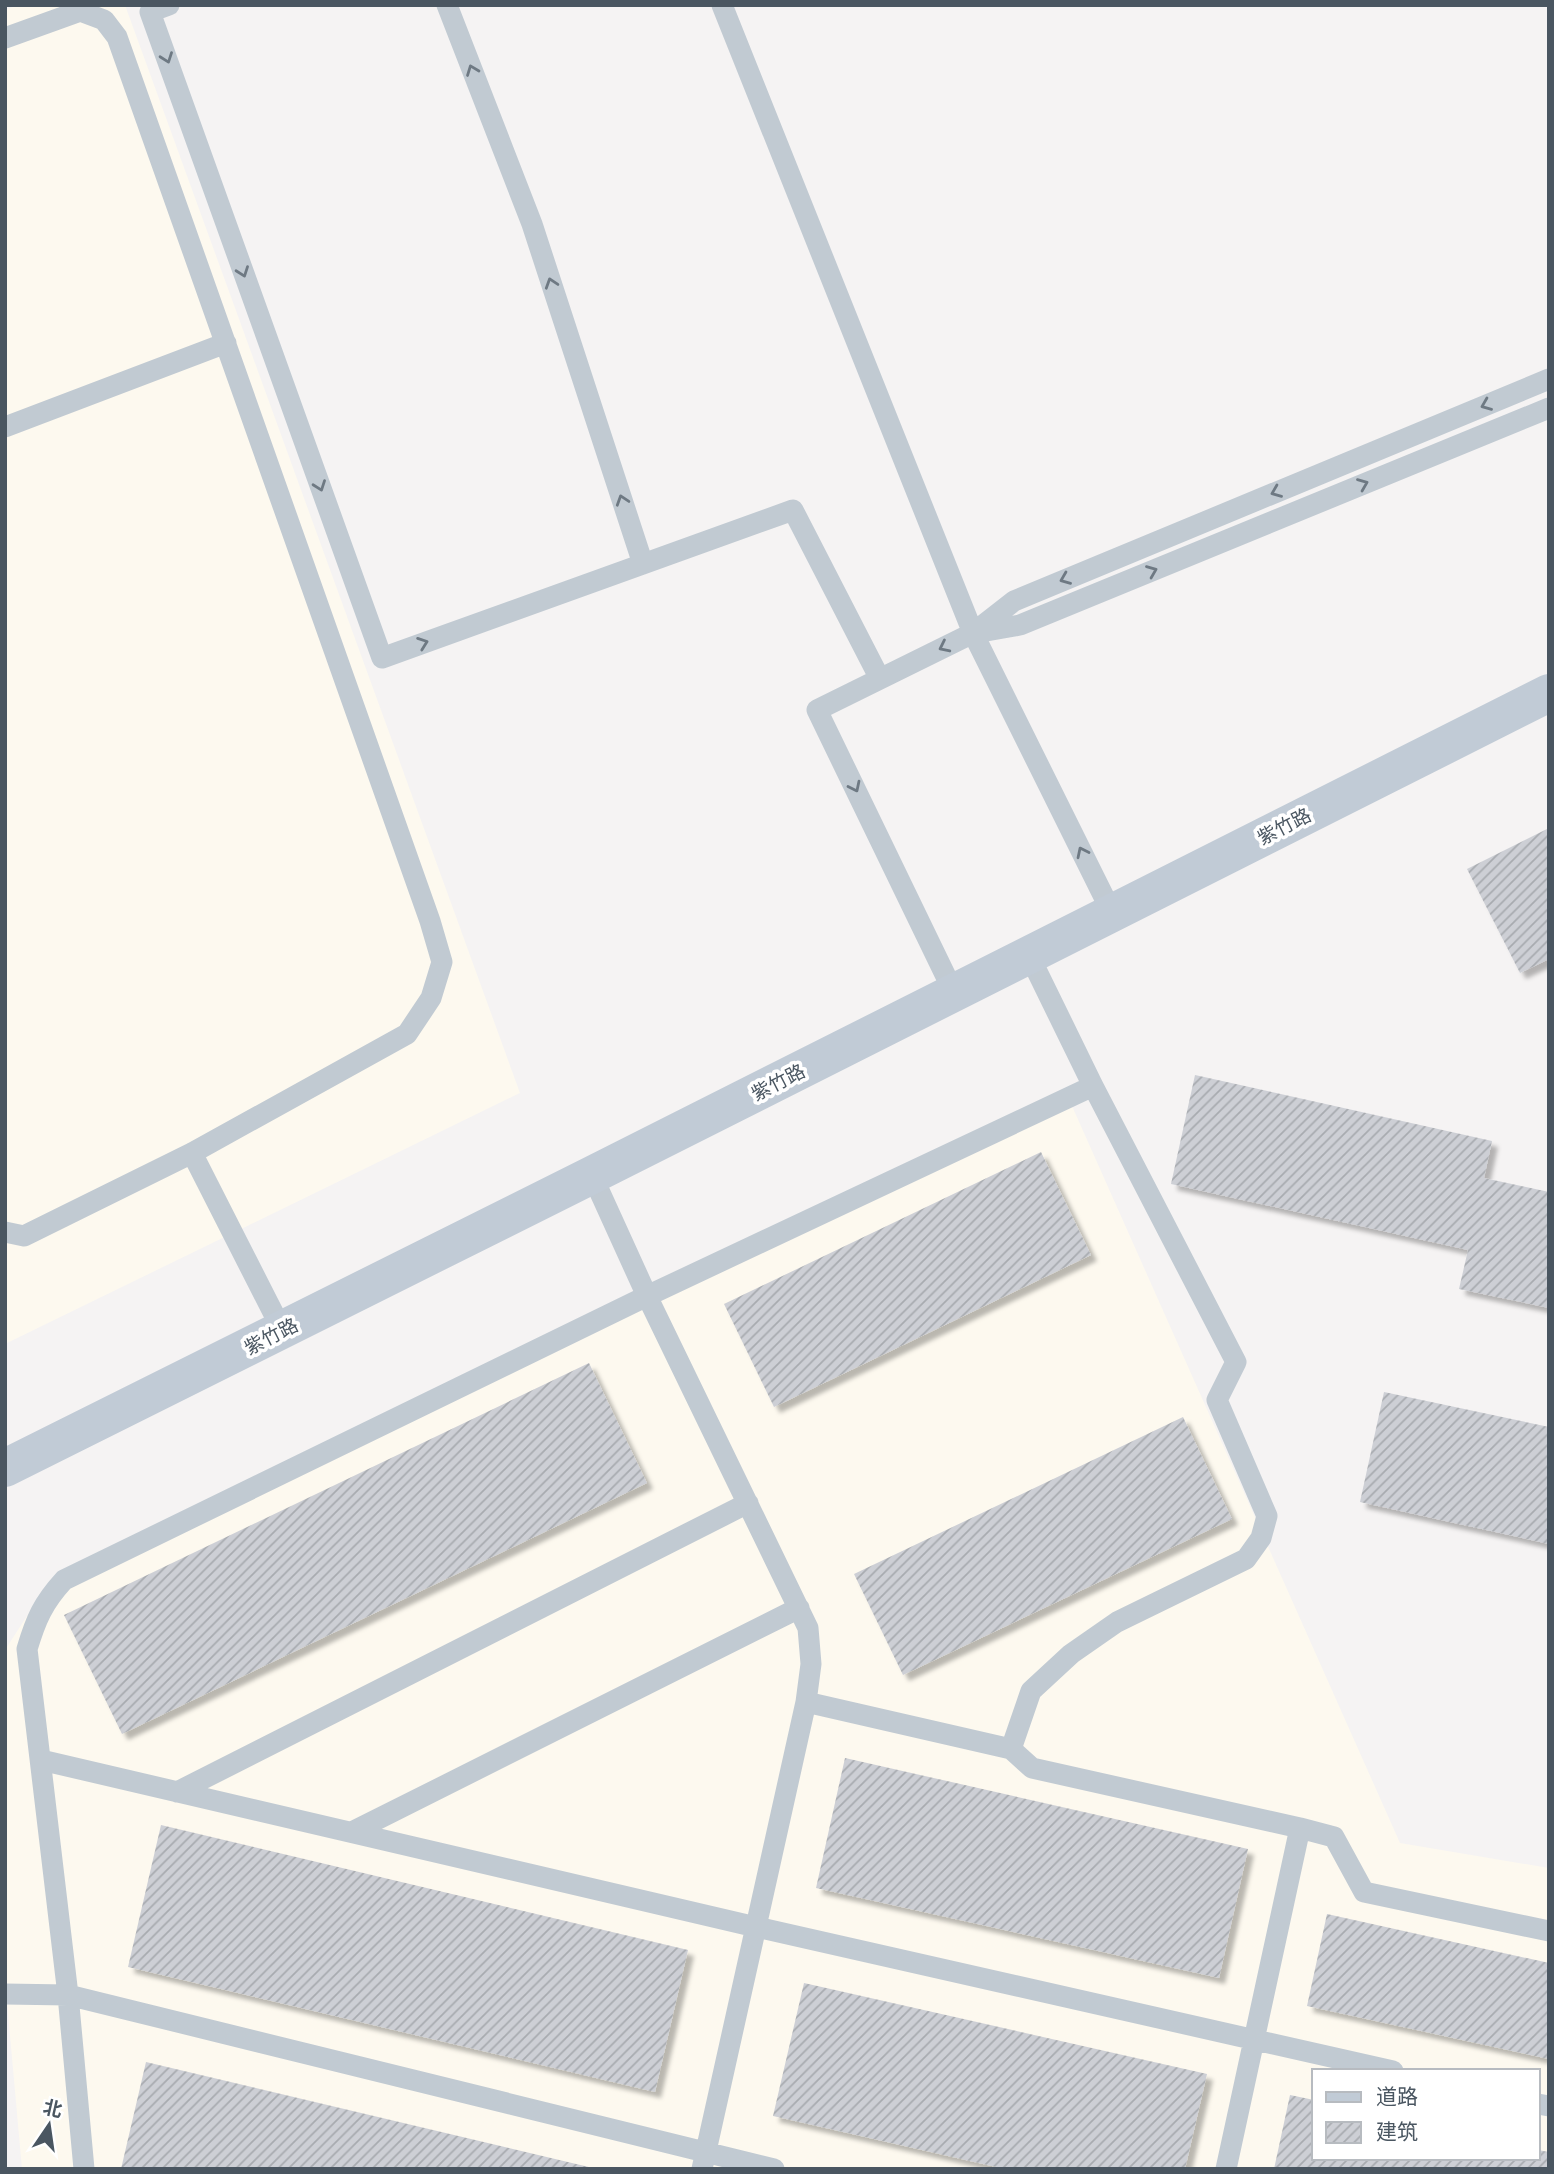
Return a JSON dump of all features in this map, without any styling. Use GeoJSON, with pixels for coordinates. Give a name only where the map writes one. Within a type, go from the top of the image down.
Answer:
{"type":"FeatureCollection","features":[{"type":"Feature","properties":{"kind":"street","name":"紫竹路"},"geometry":{"type":"LineString","coordinates":[[5,1468],[1549,693]]}},
{"type":"Feature","properties":{"kind":"lane"},"geometry":{"type":"LineString","coordinates":[[169,5],[150,12],[382,658],[793,510],[880,679]]}},
{"type":"Feature","properties":{"kind":"lane"},"geometry":{"type":"LineString","coordinates":[[447,5],[532,224],[643,565]]}},
{"type":"Feature","properties":{"kind":"lane"},"geometry":{"type":"LineString","coordinates":[[722,5],[973,633],[1112,913]]}},
{"type":"Feature","properties":{"kind":"lane"},"geometry":{"type":"LineString","coordinates":[[5,38],[80,11],[104,20],[117,37],[430,921],[442,962],[431,998],[407,1034],[192,1153],[24,1236],[5,1232]]}},
{"type":"Feature","properties":{"kind":"lane"},"geometry":{"type":"LineString","coordinates":[[5,427],[226,344]]}},
{"type":"Feature","properties":{"kind":"lane"},"geometry":{"type":"LineString","coordinates":[[954,993],[817,710],[973,633],[1014,601],[1549,379]]}},
{"type":"Feature","properties":{"kind":"lane"},"geometry":{"type":"LineString","coordinates":[[973,633],[1020,625],[1549,408]]}},
{"type":"Feature","properties":{"kind":"lane"},"geometry":{"type":"LineString","coordinates":[[1011,1749],[1031,1692],[1070,1654],[1117,1622],[1246,1559],[1261,1538],[1267,1516],[1217,1400],[1236,1362],[1093,1086],[1029,955]]}},
{"type":"Feature","properties":{"kind":"lane"},"geometry":{"type":"LineString","coordinates":[[84,2169],[68,1995],[27,1648],[36,1619],[48,1598],[64,1580],[647,1296],[1093,1086]]}},
{"type":"Feature","properties":{"kind":"lane"},"geometry":{"type":"LineString","coordinates":[[192,1153],[282,1330]]}},
{"type":"Feature","properties":{"kind":"lane"},"geometry":{"type":"LineString","coordinates":[[592,1175],[647,1296],[808,1628],[811,1664],[806,1702],[703,2161]]}},
{"type":"Feature","properties":{"kind":"lane"},"geometry":{"type":"LineString","coordinates":[[177,1792],[748,1503]]}},
{"type":"Feature","properties":{"kind":"lane"},"geometry":{"type":"LineString","coordinates":[[352,1832],[799,1608]]}},
{"type":"Feature","properties":{"kind":"lane"},"geometry":{"type":"LineString","coordinates":[[806,1702],[1011,1749],[1032,1768],[1335,1837],[1364,1892],[1549,1931]]}},
{"type":"Feature","properties":{"kind":"lane"},"geometry":{"type":"LineString","coordinates":[[41,1760],[756,1927],[1384,2069]]}},
{"type":"Feature","properties":{"kind":"lane"},"geometry":{"type":"LineString","coordinates":[[1226,2169],[1300,1828]]}},
{"type":"Feature","properties":{"kind":"lane"},"geometry":{"type":"LineString","coordinates":[[5,1994],[68,1995],[703,2161],[774,2169]]}},
{"type":"Feature","properties":{"kind":"shaded area"},"geometry":{"type":"Polygon","coordinates":[[[18,5],[125,5],[520,1093],[5,1344],[5,10],[18,5]]]}},
{"type":"Feature","properties":{"kind":"shaded area"},"geometry":{"type":"Polygon","coordinates":[[[1068,1097],[1400,1843],[1549,1868],[1549,2169],[22,2169],[5,1980],[5,1650],[47,1585],[1068,1097]]]}},
{"type":"Feature","properties":{"kind":"building"},"geometry":{"type":"Polygon","coordinates":[[[1549,828],[1549,959],[1520,973],[1467,869],[1549,828]]]}},
{"type":"Feature","properties":{"kind":"building"},"geometry":{"type":"Polygon","coordinates":[[[1195,1075],[1492,1141],[1484,1178],[1549,1192],[1549,1308],[1459,1289],[1468,1250],[1171,1184],[1195,1075]]]}},
{"type":"Feature","properties":{"kind":"building"},"geometry":{"type":"Polygon","coordinates":[[[1041,1152],[1091,1255],[774,1407],[724,1304],[1041,1152]]]}},
{"type":"Feature","properties":{"kind":"building"},"geometry":{"type":"Polygon","coordinates":[[[589,1363],[647,1483],[122,1734],[64,1615],[589,1363]]]}},
{"type":"Feature","properties":{"kind":"building"},"geometry":{"type":"Polygon","coordinates":[[[1384,1392],[1549,1427],[1549,1544],[1360,1502],[1384,1392]]]}},
{"type":"Feature","properties":{"kind":"building"},"geometry":{"type":"Polygon","coordinates":[[[1183,1417],[1232,1519],[903,1675],[854,1574],[1183,1417]]]}},
{"type":"Feature","properties":{"kind":"building"},"geometry":{"type":"Polygon","coordinates":[[[845,1758],[1248,1849],[1219,1978],[816,1888],[845,1758]]]}},
{"type":"Feature","properties":{"kind":"building"},"geometry":{"type":"Polygon","coordinates":[[[161,1825],[688,1950],[655,2092],[128,1967],[161,1825]]]}},
{"type":"Feature","properties":{"kind":"building"},"geometry":{"type":"Polygon","coordinates":[[[1327,1914],[1549,1963],[1549,2059],[1307,2006],[1327,1914]]]}},
{"type":"Feature","properties":{"kind":"building"},"geometry":{"type":"Polygon","coordinates":[[[804,1983],[1207,2074],[1185,2169],[1005,2169],[773,2116],[804,1983]]]}},
{"type":"Feature","properties":{"kind":"building"},"geometry":{"type":"Polygon","coordinates":[[[146,2062],[593,2168],[121,2169],[146,2062]]]}},
{"type":"Feature","properties":{"kind":"building"},"geometry":{"type":"Polygon","coordinates":[[[1290,2095],[1312,2100],[1312,2160],[1540,2160],[1540,2150],[1549,2152],[1549,2169],[1274,2169],[1290,2095]]]}}]}
